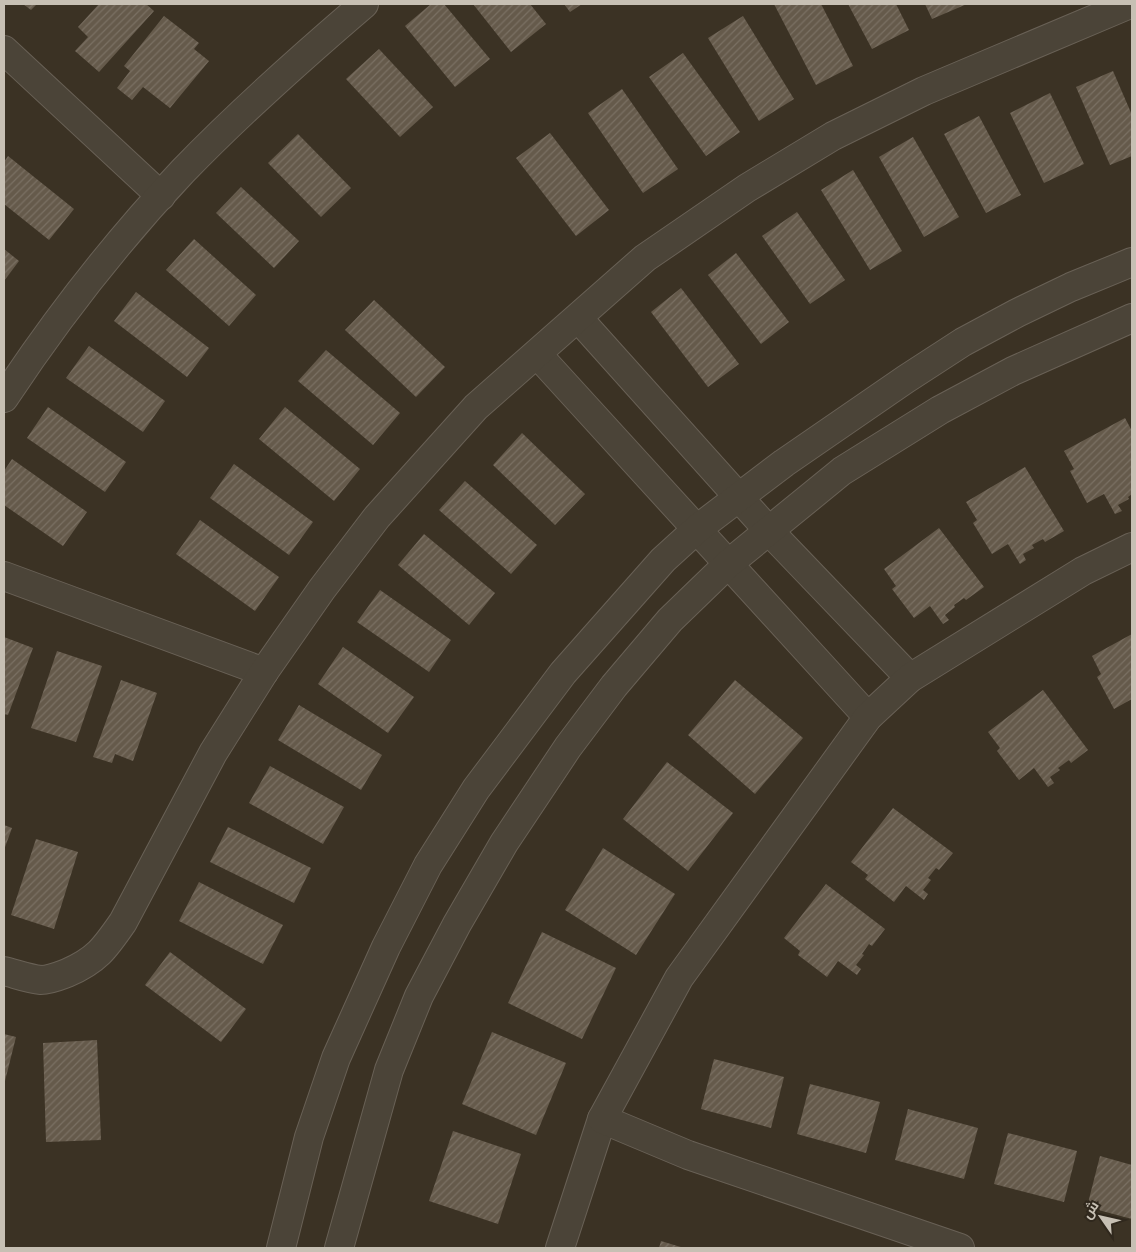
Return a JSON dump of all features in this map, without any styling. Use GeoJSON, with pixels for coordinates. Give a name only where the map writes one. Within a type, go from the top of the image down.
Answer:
{"type":"FeatureCollection","features":[{"type":"Feature","properties":{"kind":"street"},"geometry":{"type":"LineString","coordinates":[[4,398],[40,343],[118,245],[183,171],[304,55],[364,4]]}},
{"type":"Feature","properties":{"kind":"street"},"geometry":{"type":"LineString","coordinates":[[4,971],[42,980],[59,976],[95,958],[108,944],[123,922],[214,753],[264,672],[322,589],[377,518],[476,407],[645,258],[747,188],[834,136],[1092,11],[1130,4]]}},
{"type":"Feature","properties":{"kind":"street"},"geometry":{"type":"LineString","coordinates":[[4,50],[161,196]]}},
{"type":"Feature","properties":{"kind":"street"},"geometry":{"type":"LineString","coordinates":[[281,1248],[310,1137],[336,1058],[386,946],[428,865],[476,788],[563,673],[663,560],[696,529],[784,463],[963,342],[1032,306],[1132,262]]}},
{"type":"Feature","properties":{"kind":"street"},"geometry":{"type":"LineString","coordinates":[[578,318],[769,531],[910,678]]}},
{"type":"Feature","properties":{"kind":"street"},"geometry":{"type":"LineString","coordinates":[[338,1248],[389,1070],[419,996],[457,924],[515,827],[568,747],[614,686],[670,620],[728,564],[842,471],[940,410],[1013,371],[1132,318]]}},
{"type":"Feature","properties":{"kind":"street"},"geometry":{"type":"LineString","coordinates":[[537,354],[868,717]]}},
{"type":"Feature","properties":{"kind":"street"},"geometry":{"type":"LineString","coordinates":[[560,1248],[602,1119],[679,978],[868,717],[910,678],[1083,571],[1132,547]]}},
{"type":"Feature","properties":{"kind":"street"},"geometry":{"type":"LineString","coordinates":[[4,576],[264,672]]}},
{"type":"Feature","properties":{"kind":"street"},"geometry":{"type":"LineString","coordinates":[[602,1119],[696,1158],[960,1248]]}},
{"type":"Feature","properties":{"kind":"building"},"geometry":{"type":"Polygon","coordinates":[[[23,4],[37,4],[31,10],[23,4]]]}},
{"type":"Feature","properties":{"kind":"building"},"geometry":{"type":"Polygon","coordinates":[[[99,4],[146,4],[154,11],[99,72],[75,51],[88,37],[78,27],[99,4]]]}},
{"type":"Feature","properties":{"kind":"building"},"geometry":{"type":"Polygon","coordinates":[[[431,4],[444,4],[490,59],[455,87],[405,26],[431,4]]]}},
{"type":"Feature","properties":{"kind":"building"},"geometry":{"type":"Polygon","coordinates":[[[473,4],[530,4],[546,24],[511,52],[473,4]]]}},
{"type":"Feature","properties":{"kind":"building"},"geometry":{"type":"Polygon","coordinates":[[[564,4],[582,4],[570,12],[564,4]]]}},
{"type":"Feature","properties":{"kind":"building"},"geometry":{"type":"Polygon","coordinates":[[[774,4],[821,4],[853,66],[816,85],[774,4]]]}},
{"type":"Feature","properties":{"kind":"building"},"geometry":{"type":"Polygon","coordinates":[[[848,4],[896,4],[909,30],[872,49],[848,4]]]}},
{"type":"Feature","properties":{"kind":"building"},"geometry":{"type":"Polygon","coordinates":[[[925,4],[967,4],[932,19],[925,4]]]}},
{"type":"Feature","properties":{"kind":"building"},"geometry":{"type":"Polygon","coordinates":[[[164,16],[199,43],[194,49],[209,61],[170,108],[143,87],[132,100],[117,88],[130,71],[124,66],[164,16]]]}},
{"type":"Feature","properties":{"kind":"building"},"geometry":{"type":"Polygon","coordinates":[[[743,16],[794,99],[759,121],[708,38],[743,16]]]}},
{"type":"Feature","properties":{"kind":"building"},"geometry":{"type":"Polygon","coordinates":[[[379,49],[433,107],[400,137],[346,79],[379,49]]]}},
{"type":"Feature","properties":{"kind":"building"},"geometry":{"type":"Polygon","coordinates":[[[683,53],[740,132],[706,156],[649,77],[683,53]]]}},
{"type":"Feature","properties":{"kind":"building"},"geometry":{"type":"Polygon","coordinates":[[[1113,71],[1132,115],[1132,156],[1110,165],[1076,87],[1113,71]]]}},
{"type":"Feature","properties":{"kind":"building"},"geometry":{"type":"Polygon","coordinates":[[[622,89],[678,169],[643,193],[588,113],[622,89]]]}},
{"type":"Feature","properties":{"kind":"building"},"geometry":{"type":"Polygon","coordinates":[[[1050,93],[1084,164],[1044,183],[1010,113],[1050,93]]]}},
{"type":"Feature","properties":{"kind":"building"},"geometry":{"type":"Polygon","coordinates":[[[979,116],[1021,195],[986,213],[944,134],[979,116]]]}},
{"type":"Feature","properties":{"kind":"building"},"geometry":{"type":"Polygon","coordinates":[[[550,133],[609,210],[576,236],[516,158],[550,133]]]}},
{"type":"Feature","properties":{"kind":"building"},"geometry":{"type":"Polygon","coordinates":[[[298,134],[351,188],[321,217],[268,163],[298,134]]]}},
{"type":"Feature","properties":{"kind":"building"},"geometry":{"type":"Polygon","coordinates":[[[913,137],[959,217],[924,237],[879,157],[913,137]]]}},
{"type":"Feature","properties":{"kind":"building"},"geometry":{"type":"Polygon","coordinates":[[[8,156],[74,209],[49,240],[4,204],[4,162],[8,156]]]}},
{"type":"Feature","properties":{"kind":"building"},"geometry":{"type":"Polygon","coordinates":[[[853,170],[902,251],[870,270],[821,190],[853,170]]]}},
{"type":"Feature","properties":{"kind":"building"},"geometry":{"type":"Polygon","coordinates":[[[241,187],[299,241],[274,268],[216,213],[241,187]]]}},
{"type":"Feature","properties":{"kind":"building"},"geometry":{"type":"Polygon","coordinates":[[[797,212],[845,280],[810,304],[762,236],[797,212]]]}},
{"type":"Feature","properties":{"kind":"building"},"geometry":{"type":"Polygon","coordinates":[[[194,239],[256,295],[229,326],[166,270],[194,239]]]}},
{"type":"Feature","properties":{"kind":"building"},"geometry":{"type":"Polygon","coordinates":[[[4,249],[19,261],[4,281],[4,249]]]}},
{"type":"Feature","properties":{"kind":"building"},"geometry":{"type":"Polygon","coordinates":[[[736,253],[789,322],[761,344],[708,275],[736,253]]]}},
{"type":"Feature","properties":{"kind":"building"},"geometry":{"type":"Polygon","coordinates":[[[681,288],[739,364],[708,387],[651,312],[681,288]]]}},
{"type":"Feature","properties":{"kind":"building"},"geometry":{"type":"Polygon","coordinates":[[[136,292],[209,348],[187,377],[114,321],[136,292]]]}},
{"type":"Feature","properties":{"kind":"building"},"geometry":{"type":"Polygon","coordinates":[[[374,300],[445,367],[416,397],[345,330],[374,300]]]}},
{"type":"Feature","properties":{"kind":"building"},"geometry":{"type":"Polygon","coordinates":[[[89,346],[165,401],[143,432],[66,378],[89,346]]]}},
{"type":"Feature","properties":{"kind":"building"},"geometry":{"type":"Polygon","coordinates":[[[326,350],[400,413],[373,445],[298,381],[326,350]]]}},
{"type":"Feature","properties":{"kind":"building"},"geometry":{"type":"Polygon","coordinates":[[[48,407],[126,462],[105,492],[27,438],[48,407]]]}},
{"type":"Feature","properties":{"kind":"building"},"geometry":{"type":"Polygon","coordinates":[[[285,407],[360,469],[334,501],[259,439],[285,407]]]}},
{"type":"Feature","properties":{"kind":"building"},"geometry":{"type":"Polygon","coordinates":[[[1125,418],[1132,431],[1132,494],[1128,497],[1129,499],[1118,505],[1122,511],[1115,514],[1104,494],[1087,503],[1070,471],[1074,469],[1064,451],[1125,418]]]}},
{"type":"Feature","properties":{"kind":"building"},"geometry":{"type":"Polygon","coordinates":[[[522,433],[585,494],[555,525],[493,465],[522,433]]]}},
{"type":"Feature","properties":{"kind":"building"},"geometry":{"type":"Polygon","coordinates":[[[12,459],[87,512],[63,546],[4,505],[4,471],[12,459]]]}},
{"type":"Feature","properties":{"kind":"building"},"geometry":{"type":"Polygon","coordinates":[[[234,464],[313,522],[289,555],[210,498],[234,464]]]}},
{"type":"Feature","properties":{"kind":"building"},"geometry":{"type":"Polygon","coordinates":[[[1025,467],[1064,531],[1045,542],[1043,539],[1032,545],[1034,548],[1023,554],[1026,560],[1020,564],[1008,544],[992,554],[973,523],[977,520],[966,502],[1025,467]]]}},
{"type":"Feature","properties":{"kind":"building"},"geometry":{"type":"Polygon","coordinates":[[[465,481],[537,545],[511,574],[439,510],[465,481]]]}},
{"type":"Feature","properties":{"kind":"building"},"geometry":{"type":"Polygon","coordinates":[[[200,520],[279,577],[255,611],[176,554],[200,520]]]}},
{"type":"Feature","properties":{"kind":"building"},"geometry":{"type":"Polygon","coordinates":[[[939,528],[984,587],[966,600],[964,598],[954,605],[955,607],[945,615],[949,620],[943,624],[930,606],[914,618],[892,589],[896,586],[884,569],[939,528]]]}},
{"type":"Feature","properties":{"kind":"building"},"geometry":{"type":"Polygon","coordinates":[[[424,534],[495,593],[469,625],[398,565],[424,534]]]}},
{"type":"Feature","properties":{"kind":"building"},"geometry":{"type":"Polygon","coordinates":[[[380,590],[451,640],[429,672],[357,622],[380,590]]]}},
{"type":"Feature","properties":{"kind":"building"},"geometry":{"type":"Polygon","coordinates":[[[1132,634],[1132,699],[1114,709],[1097,677],[1101,674],[1092,656],[1132,634]]]}},
{"type":"Feature","properties":{"kind":"building"},"geometry":{"type":"Polygon","coordinates":[[[4,637],[33,648],[8,715],[4,714],[4,637]]]}},
{"type":"Feature","properties":{"kind":"building"},"geometry":{"type":"Polygon","coordinates":[[[343,647],[414,697],[388,733],[318,684],[343,647]]]}},
{"type":"Feature","properties":{"kind":"building"},"geometry":{"type":"Polygon","coordinates":[[[57,651],[102,666],[76,742],[31,728],[57,651]]]}},
{"type":"Feature","properties":{"kind":"building"},"geometry":{"type":"Polygon","coordinates":[[[121,680],[157,693],[133,761],[115,754],[112,763],[93,757],[121,680]]]}},
{"type":"Feature","properties":{"kind":"building"},"geometry":{"type":"Polygon","coordinates":[[[735,680],[803,738],[755,794],[688,735],[735,680]]]}},
{"type":"Feature","properties":{"kind":"building"},"geometry":{"type":"Polygon","coordinates":[[[1043,690],[1088,750],[1071,763],[1069,760],[1058,768],[1060,770],[1050,777],[1054,783],[1048,787],[1034,768],[1019,780],[997,751],[1000,748],[988,732],[1043,690]]]}},
{"type":"Feature","properties":{"kind":"building"},"geometry":{"type":"Polygon","coordinates":[[[299,705],[382,755],[361,790],[278,740],[299,705]]]}},
{"type":"Feature","properties":{"kind":"building"},"geometry":{"type":"Polygon","coordinates":[[[667,762],[733,813],[688,871],[623,819],[667,762]]]}},
{"type":"Feature","properties":{"kind":"building"},"geometry":{"type":"Polygon","coordinates":[[[270,766],[344,807],[323,844],[249,803],[270,766]]]}},
{"type":"Feature","properties":{"kind":"building"},"geometry":{"type":"Polygon","coordinates":[[[893,808],[953,853],[939,870],[936,868],[928,878],[931,880],[923,890],[928,894],[924,900],[906,886],[894,902],[865,879],[868,875],[851,862],[893,808]]]}},
{"type":"Feature","properties":{"kind":"building"},"geometry":{"type":"Polygon","coordinates":[[[4,825],[12,828],[4,850],[4,825]]]}},
{"type":"Feature","properties":{"kind":"building"},"geometry":{"type":"Polygon","coordinates":[[[228,827],[311,868],[294,903],[210,862],[228,827]]]}},
{"type":"Feature","properties":{"kind":"building"},"geometry":{"type":"Polygon","coordinates":[[[36,839],[78,852],[54,929],[11,915],[36,839]]]}},
{"type":"Feature","properties":{"kind":"building"},"geometry":{"type":"Polygon","coordinates":[[[603,848],[675,894],[636,955],[565,910],[603,848]]]}},
{"type":"Feature","properties":{"kind":"building"},"geometry":{"type":"Polygon","coordinates":[[[199,882],[283,925],[263,964],[179,921],[199,882]]]}},
{"type":"Feature","properties":{"kind":"building"},"geometry":{"type":"Polygon","coordinates":[[[826,884],[885,929],[872,946],[869,944],[862,954],[864,955],[856,965],[861,969],[857,975],[838,961],[827,977],[798,955],[800,951],[784,938],[826,884]]]}},
{"type":"Feature","properties":{"kind":"building"},"geometry":{"type":"Polygon","coordinates":[[[542,932],[616,968],[582,1039],[508,1003],[542,932]]]}},
{"type":"Feature","properties":{"kind":"building"},"geometry":{"type":"Polygon","coordinates":[[[170,952],[246,1009],[221,1042],[145,985],[170,952]]]}},
{"type":"Feature","properties":{"kind":"building"},"geometry":{"type":"Polygon","coordinates":[[[492,1032],[566,1063],[536,1135],[462,1104],[492,1032]]]}},
{"type":"Feature","properties":{"kind":"building"},"geometry":{"type":"Polygon","coordinates":[[[4,1034],[16,1037],[4,1085],[4,1034]]]}},
{"type":"Feature","properties":{"kind":"building"},"geometry":{"type":"Polygon","coordinates":[[[97,1040],[101,1140],[46,1142],[43,1043],[97,1040]]]}},
{"type":"Feature","properties":{"kind":"building"},"geometry":{"type":"Polygon","coordinates":[[[714,1059],[784,1077],[771,1128],[701,1109],[714,1059]]]}},
{"type":"Feature","properties":{"kind":"building"},"geometry":{"type":"Polygon","coordinates":[[[810,1084],[880,1102],[866,1153],[797,1134],[810,1084]]]}},
{"type":"Feature","properties":{"kind":"building"},"geometry":{"type":"Polygon","coordinates":[[[908,1109],[978,1128],[964,1179],[895,1160],[908,1109]]]}},
{"type":"Feature","properties":{"kind":"building"},"geometry":{"type":"Polygon","coordinates":[[[453,1131],[521,1154],[498,1224],[429,1201],[453,1131]]]}},
{"type":"Feature","properties":{"kind":"building"},"geometry":{"type":"Polygon","coordinates":[[[1008,1133],[1077,1151],[1064,1202],[994,1184],[1008,1133]]]}},
{"type":"Feature","properties":{"kind":"building"},"geometry":{"type":"Polygon","coordinates":[[[1100,1156],[1132,1165],[1132,1219],[1087,1207],[1100,1156]]]}},
{"type":"Feature","properties":{"kind":"building"},"geometry":{"type":"Polygon","coordinates":[[[661,1241],[684,1248],[659,1248],[661,1241]]]}}]}
